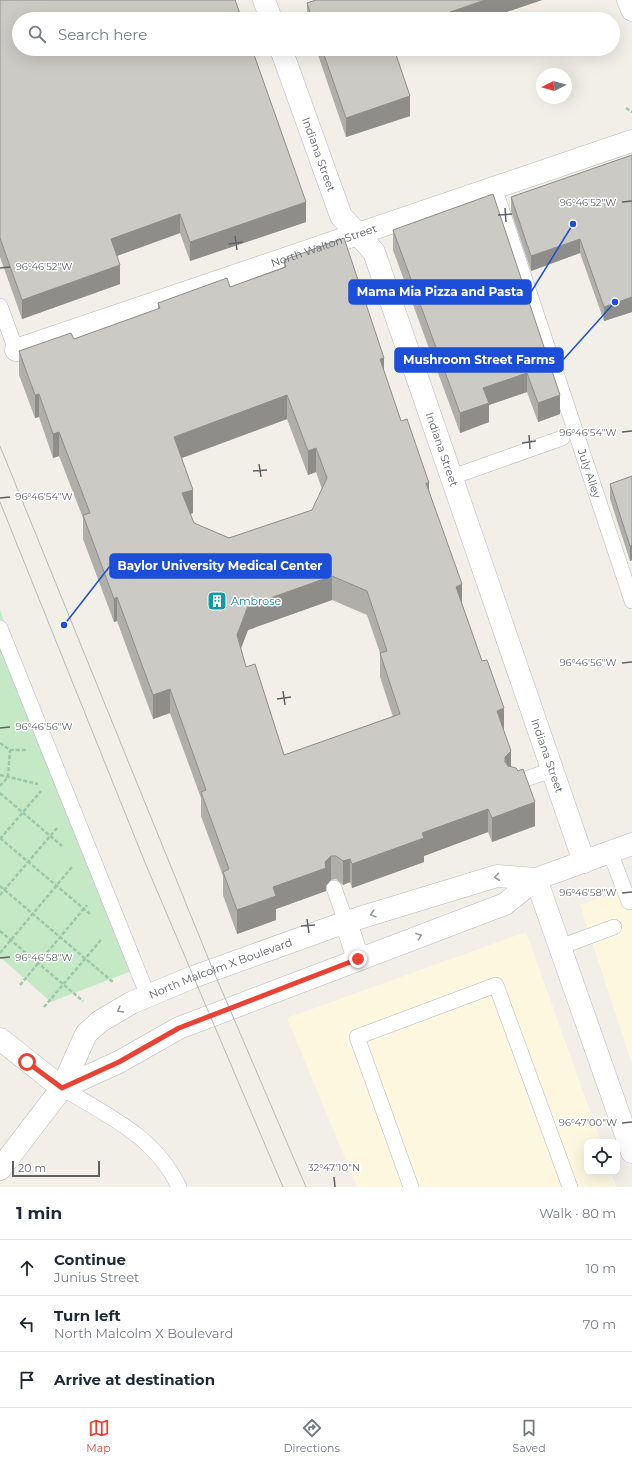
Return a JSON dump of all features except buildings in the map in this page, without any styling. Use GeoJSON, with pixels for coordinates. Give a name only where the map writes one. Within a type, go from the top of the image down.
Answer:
{"type":"FeatureCollection","features":[{"type":"Feature","properties":{"kind":"street"},"geometry":{"type":"LineString","coordinates":[[264,0],[268,12]]}},
{"type":"Feature","properties":{"kind":"street"},"geometry":{"type":"LineString","coordinates":[[628,0],[632,10]]}},
{"type":"Feature","properties":{"kind":"street","name":"Indiana Street"},"geometry":{"type":"LineString","coordinates":[[284,56],[341,216],[374,252],[584,862]]}},
{"type":"Feature","properties":{"kind":"street","name":"North Walton Street"},"geometry":{"type":"LineString","coordinates":[[16,350],[632,140]]}},
{"type":"Feature","properties":{"kind":"street","name":"North Malcolm X Boulevard"},"geometry":{"type":"LineString","coordinates":[[62,1088],[119,1062],[179,1028],[505,904],[536,879],[632,844]]}},
{"type":"Feature","properties":{"kind":"street","name":"North Malcolm X Boulevard"},"geometry":{"type":"LineString","coordinates":[[1,1167],[62,1088],[86,1034],[99,1022],[131,1003],[213,970],[346,922],[497,876],[536,879]]}},
{"type":"Feature","properties":{"kind":"street"},"geometry":{"type":"LineString","coordinates":[[536,879],[560,947],[627,1123],[632,1152]]}},
{"type":"Feature","properties":{"kind":"street"},"geometry":{"type":"LineString","coordinates":[[346,922],[358,959]]}},
{"type":"Feature","properties":{"kind":"street"},"geometry":{"type":"LineString","coordinates":[[0,1039],[62,1088]]}},
{"type":"Feature","properties":{"kind":"lane","name":"July Alley"},"geometry":{"type":"LineString","coordinates":[[494,187],[632,601]]}},
{"type":"Feature","properties":{"kind":"lane"},"geometry":{"type":"LineString","coordinates":[[0,306],[16,350]]}},
{"type":"Feature","properties":{"kind":"lane"},"geometry":{"type":"LineString","coordinates":[[452,477],[562,438]]}},
{"type":"Feature","properties":{"kind":"lane"},"geometry":{"type":"LineString","coordinates":[[0,628],[72,809],[83,854],[103,886],[113,926],[148,996]]}},
{"type":"Feature","properties":{"kind":"lane"},"geometry":{"type":"LineString","coordinates":[[514,783],[552,770]]}},
{"type":"Feature","properties":{"kind":"lane"},"geometry":{"type":"LineString","coordinates":[[610,852],[628,902]]}},
{"type":"Feature","properties":{"kind":"lane"},"geometry":{"type":"LineString","coordinates":[[334,888],[346,922]]}},
{"type":"Feature","properties":{"kind":"lane"},"geometry":{"type":"LineString","coordinates":[[560,947],[614,927]]}},
{"type":"Feature","properties":{"kind":"lane"},"geometry":{"type":"LineString","coordinates":[[412,1187],[357,1037],[496,985],[570,1187]]}},
{"type":"Feature","properties":{"kind":"lane"},"geometry":{"type":"LineString","coordinates":[[62,1088],[119,1122],[147,1142],[171,1170],[179,1187]]}},
{"type":"Feature","properties":{"kind":"path"},"geometry":{"type":"LineString","coordinates":[[626,108],[632,112]]}},
{"type":"Feature","properties":{"kind":"path"},"geometry":{"type":"LineString","coordinates":[[0,786],[8,777],[10,750]]}},
{"type":"Feature","properties":{"kind":"path"},"geometry":{"type":"LineString","coordinates":[[0,775],[45,786],[0,839],[84,909],[113,926],[44,1007]]}},
{"type":"Feature","properties":{"kind":"path"},"geometry":{"type":"LineString","coordinates":[[0,793],[50,836],[83,854],[0,953]]}},
{"type":"Feature","properties":{"kind":"path"},"geometry":{"type":"LineString","coordinates":[[0,895],[72,809]]}},
{"type":"Feature","properties":{"kind":"path"},"geometry":{"type":"LineString","coordinates":[[0,886],[118,986]]}},
{"type":"Feature","properties":{"kind":"path"},"geometry":{"type":"LineString","coordinates":[[20,986],[103,886]]}},
{"type":"Feature","properties":{"kind":"path"},"geometry":{"type":"LineString","coordinates":[[0,931],[88,1005]]}},
{"type":"Feature","properties":{"kind":"shaded area"},"geometry":{"type":"Polygon","coordinates":[[[632,887],[632,1064],[580,905],[632,887]]]}},
{"type":"Feature","properties":{"kind":"shaded area"},"geometry":{"type":"Polygon","coordinates":[[[526,932],[600,1139],[584,1139],[584,1175],[612,1175],[617,1187],[357,1187],[287,1018],[526,932]]]}},
{"type":"Feature","properties":{"kind":"green space"},"geometry":{"type":"Polygon","coordinates":[[[0,610],[134,970],[51,1002],[0,957],[0,610]]]}},
{"type":"Feature","properties":{"kind":"tram line"},"geometry":{"type":"LineString","coordinates":[[0,446],[213,970],[306,1187]]}},
{"type":"Feature","properties":{"kind":"tram line"},"geometry":{"type":"LineString","coordinates":[[0,502],[146,865],[283,1187]]}},
{"type":"Feature","properties":{"kind":"place","name":"Mama Mia Pizza and Pasta"},"geometry":{"type":"Point","coordinates":[573,224]}},
{"type":"Feature","properties":{"kind":"place","name":"Mushroom Street Farms"},"geometry":{"type":"Point","coordinates":[615,302]}},
{"type":"Feature","properties":{"kind":"place","name":"Ambrose"},"geometry":{"type":"Point","coordinates":[217,601]}},
{"type":"Feature","properties":{"kind":"place","name":"Baylor University Medical Center"},"geometry":{"type":"Point","coordinates":[64,625]}},
{"type":"Feature","properties":{"kind":"route"},"geometry":{"type":"LineString","coordinates":[[27,1062],[62,1088],[119,1062],[179,1028],[229,1007],[358,959]]}}]}
